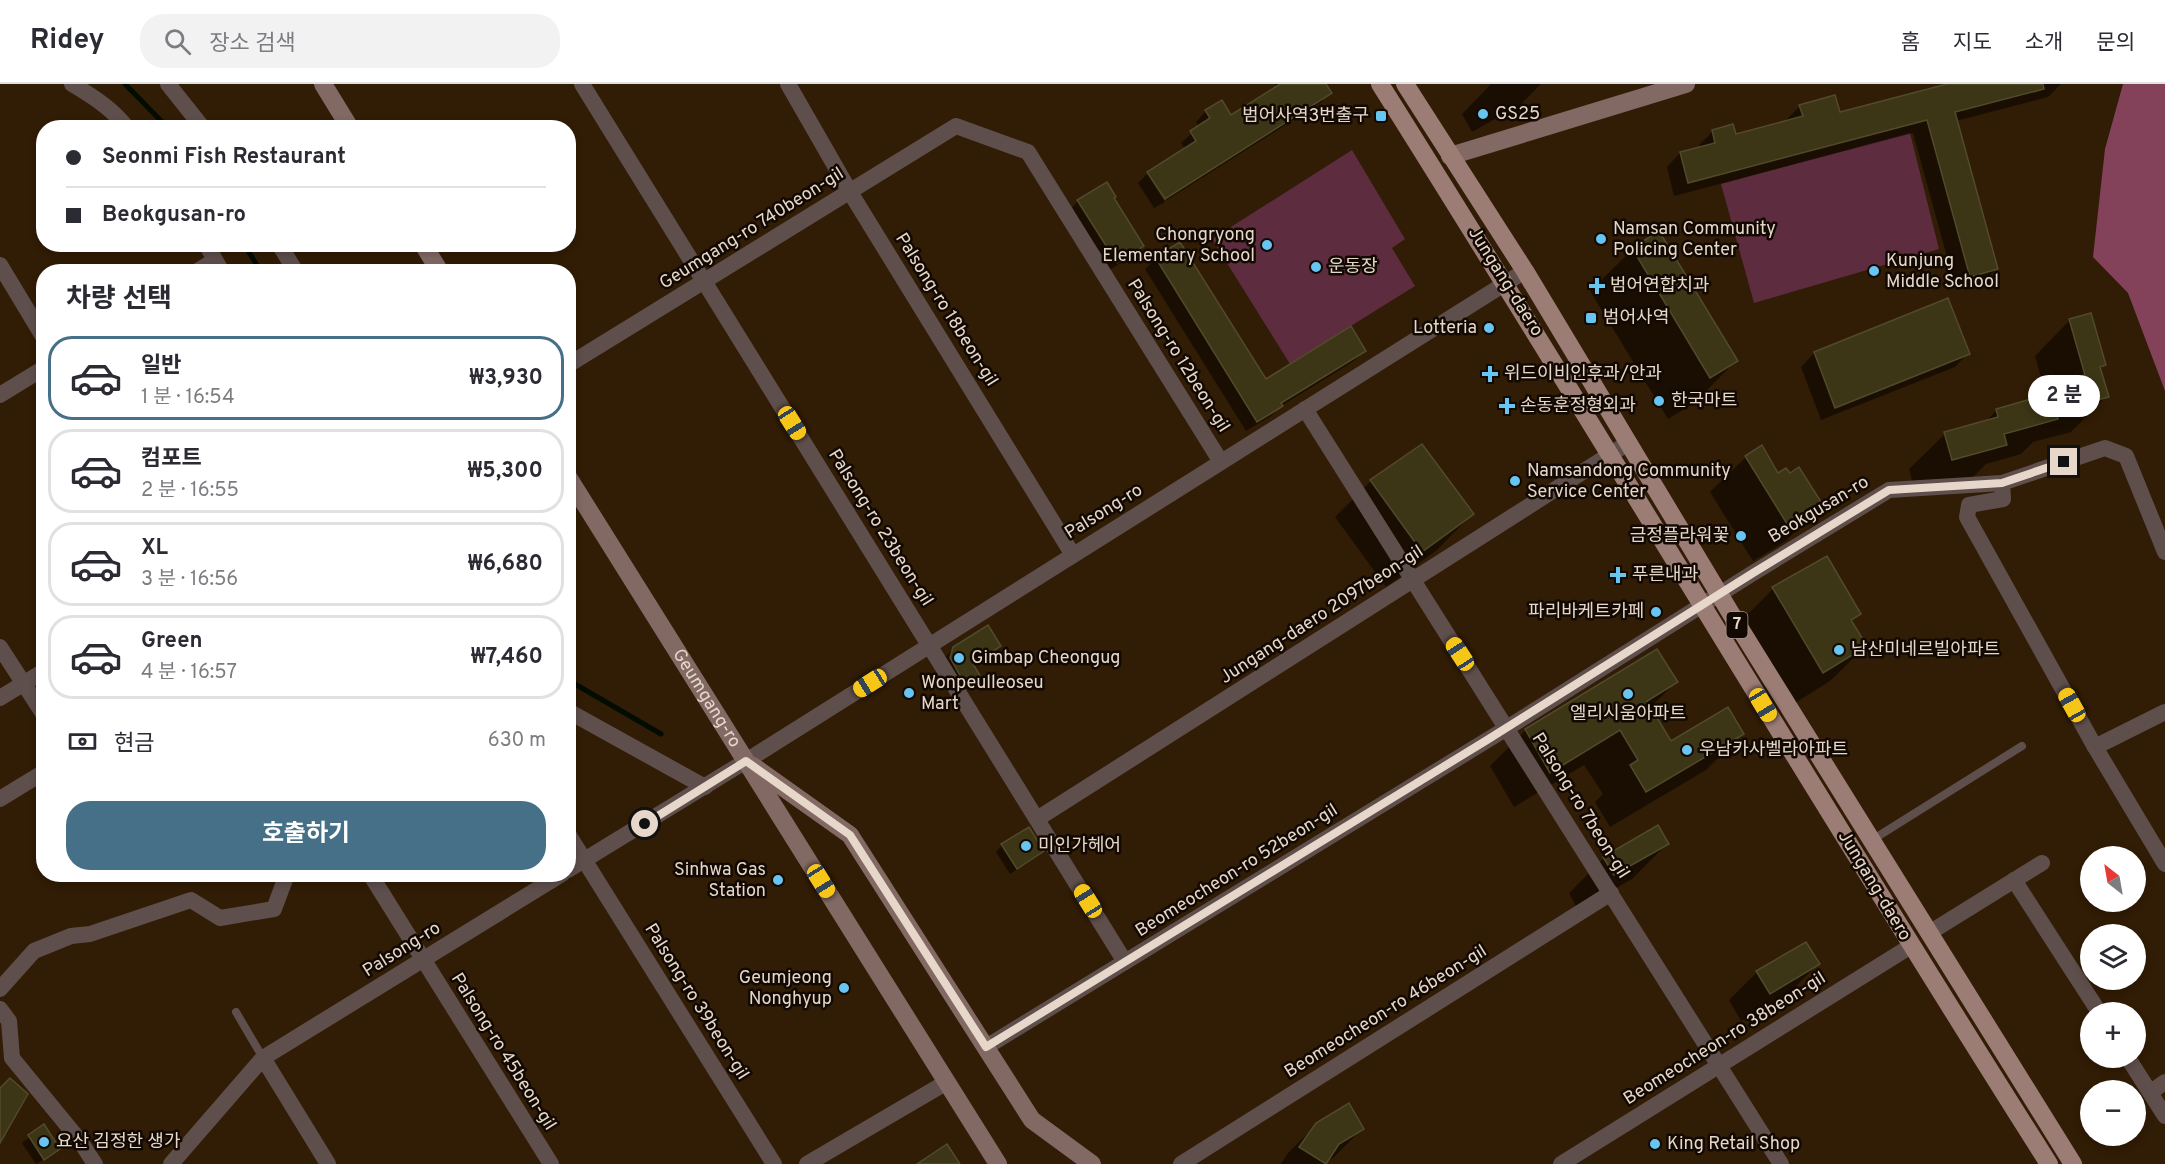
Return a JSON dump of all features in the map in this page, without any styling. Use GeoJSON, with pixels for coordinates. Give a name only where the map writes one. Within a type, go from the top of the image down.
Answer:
{"type":"FeatureCollection","features":[{"type":"Feature","properties":{"kind":"main road","name":"Jungang-daero"},"geometry":{"type":"LineString","coordinates":[[1380,84],[1506,283],[1911,946],[2049,1164]]}},
{"type":"Feature","properties":{"kind":"main road","name":"Jungang-daero"},"geometry":{"type":"LineString","coordinates":[[1405,84],[1525,271],[1719,594],[2073,1164]]}},
{"type":"Feature","properties":{"kind":"street"},"geometry":{"type":"LineString","coordinates":[[72,84],[91,95],[121,120]]}},
{"type":"Feature","properties":{"kind":"street"},"geometry":{"type":"LineString","coordinates":[[168,84],[197,120]]}},
{"type":"Feature","properties":{"kind":"street"},"geometry":{"type":"LineString","coordinates":[[322,84],[345,120]]}},
{"type":"Feature","properties":{"kind":"street","name":"Palsong-ro 23beon-gil"},"geometry":{"type":"LineString","coordinates":[[582,84],[1125,962]]}},
{"type":"Feature","properties":{"kind":"street","name":"Palsong-ro 18beon-gil"},"geometry":{"type":"LineString","coordinates":[[788,84],[850,192],[1073,555]]}},
{"type":"Feature","properties":{"kind":"street"},"geometry":{"type":"LineString","coordinates":[[1450,156],[1642,90],[1686,84]]}},
{"type":"Feature","properties":{"kind":"street","name":"Geumgang-ro 740beon-gil"},"geometry":{"type":"LineString","coordinates":[[576,360],[956,126]]}},
{"type":"Feature","properties":{"kind":"street","name":"Palsong-ro 12beon-gil"},"geometry":{"type":"LineString","coordinates":[[956,126],[1028,153],[1221,462]]}},
{"type":"Feature","properties":{"kind":"street"},"geometry":{"type":"LineString","coordinates":[[0,265],[36,325]]}},
{"type":"Feature","properties":{"kind":"street","name":"Palsong-ro"},"geometry":{"type":"LineString","coordinates":[[576,865],[705,787],[1525,271]]}},
{"type":"Feature","properties":{"kind":"street"},"geometry":{"type":"LineString","coordinates":[[0,395],[36,373]]}},
{"type":"Feature","properties":{"kind":"street","name":"Palsong-ro 7beon-gil"},"geometry":{"type":"LineString","coordinates":[[1305,409],[1781,1164]]}},
{"type":"Feature","properties":{"kind":"street","name":"Jungang-daero 2097beon-gil"},"geometry":{"type":"LineString","coordinates":[[1037,819],[1628,443]]}},
{"type":"Feature","properties":{"kind":"street","name":"Beokgusan-ro"},"geometry":{"type":"LineString","coordinates":[[1719,594],[1889,490],[2002,483],[2105,448],[2126,456],[2165,552]]}},
{"type":"Feature","properties":{"kind":"street"},"geometry":{"type":"LineString","coordinates":[[2002,483],[2003,499],[1969,505],[1966,517],[2095,747],[2165,864]]}},
{"type":"Feature","properties":{"kind":"street","name":"Geumgang-ro"},"geometry":{"type":"LineString","coordinates":[[576,493],[998,1164]]}},
{"type":"Feature","properties":{"kind":"street"},"geometry":{"type":"LineString","coordinates":[[1508,728],[1719,594]]}},
{"type":"Feature","properties":{"kind":"street"},"geometry":{"type":"LineString","coordinates":[[0,647],[36,703]]}},
{"type":"Feature","properties":{"kind":"street"},"geometry":{"type":"LineString","coordinates":[[0,698],[36,676]]}},
{"type":"Feature","properties":{"kind":"street"},"geometry":{"type":"LineString","coordinates":[[2095,747],[2165,712]]}},
{"type":"Feature","properties":{"kind":"street"},"geometry":{"type":"LineString","coordinates":[[576,715],[705,787]]}},
{"type":"Feature","properties":{"kind":"street","name":"Beomeocheon-ro 52beon-gil"},"geometry":{"type":"LineString","coordinates":[[986,1047],[1508,728]]}},
{"type":"Feature","properties":{"kind":"street"},"geometry":{"type":"LineString","coordinates":[[746,761],[850,835],[1032,1120],[1092,1164]]}},
{"type":"Feature","properties":{"kind":"street"},"geometry":{"type":"LineString","coordinates":[[0,799],[36,777]]}},
{"type":"Feature","properties":{"kind":"street","name":"Palsong-ro 39beon-gil"},"geometry":{"type":"LineString","coordinates":[[576,846],[774,1164]]}},
{"type":"Feature","properties":{"kind":"street","name":"Jungang-daero"},"geometry":{"type":"LineString","coordinates":[[1929,933],[2042,863]]}},
{"type":"Feature","properties":{"kind":"street"},"geometry":{"type":"LineString","coordinates":[[2014,880],[2093,1002]]}},
{"type":"Feature","properties":{"kind":"street"},"geometry":{"type":"LineString","coordinates":[[0,989],[34,951],[71,936],[90,934],[192,900],[219,918],[274,909],[284,882]]}},
{"type":"Feature","properties":{"kind":"street","name":"Palsong-ro 45beon-gil"},"geometry":{"type":"LineString","coordinates":[[375,882],[551,1164]]}},
{"type":"Feature","properties":{"kind":"street","name":"Palsong-ro"},"geometry":{"type":"LineString","coordinates":[[171,1164],[263,1058],[549,882]]}},
{"type":"Feature","properties":{"kind":"street","name":"Beomeocheon-ro 46beon-gil"},"geometry":{"type":"LineString","coordinates":[[1182,1164],[1611,893]]}},
{"type":"Feature","properties":{"kind":"street","name":"Beomeocheon-ro 38beon-gil"},"geometry":{"type":"LineString","coordinates":[[1561,1164],[1911,946]]}},
{"type":"Feature","properties":{"kind":"street"},"geometry":{"type":"LineString","coordinates":[[0,1009],[9,1021],[12,1058],[80,1141],[95,1164]]}},
{"type":"Feature","properties":{"kind":"street"},"geometry":{"type":"LineString","coordinates":[[263,1058],[328,1164]]}},
{"type":"Feature","properties":{"kind":"street"},"geometry":{"type":"LineString","coordinates":[[2135,1068],[2165,1116]]}},
{"type":"Feature","properties":{"kind":"street"},"geometry":{"type":"LineString","coordinates":[[807,1164],[947,1082]]}},
{"type":"Feature","properties":{"kind":"street"},"geometry":{"type":"LineString","coordinates":[[2151,1092],[2165,1082]]}},
{"type":"Feature","properties":{"kind":"lane","name":"Jungang-daero"},"geometry":{"type":"LineString","coordinates":[[1872,840],[2022,746]]}},
{"type":"Feature","properties":{"kind":"lane"},"geometry":{"type":"LineString","coordinates":[[236,1012],[263,1058]]}},
{"type":"Feature","properties":{"kind":"shaded area"},"geometry":{"type":"Polygon","coordinates":[[[2123,84],[2165,84],[2165,391],[2128,293],[2093,257],[2105,149],[2123,84]]]}},
{"type":"Feature","properties":{"kind":"shaded area"},"geometry":{"type":"Polygon","coordinates":[[[1910,133],[1939,249],[1754,303],[1721,184],[1910,133]]]}},
{"type":"Feature","properties":{"kind":"shaded area","name":"운동장"},"geometry":{"type":"Polygon","coordinates":[[[1352,150],[1405,239],[1392,248],[1415,286],[1290,364],[1212,239],[1352,150]]]}},
{"type":"Feature","properties":{"kind":"building"},"geometry":{"type":"Polygon","coordinates":[[[1280,84],[1326,84],[1332,93],[1165,199],[1147,172],[1196,141],[1190,131],[1210,118],[1205,110],[1222,100],[1231,115],[1280,84]]]}},
{"type":"Feature","properties":{"kind":"building"},"geometry":{"type":"Polygon","coordinates":[[[1947,84],[2043,84],[2044,89],[1955,112],[1998,269],[1970,277],[1927,120],[1688,183],[1680,152],[1715,143],[1712,130],[1733,124],[1736,134],[1803,116],[1799,105],[1835,95],[1840,112],[1947,84]]]}},
{"type":"Feature","properties":{"kind":"building"},"geometry":{"type":"Polygon","coordinates":[[[1107,182],[1116,197],[1114,198],[1144,246],[1117,263],[1077,200],[1107,182]]]}},
{"type":"Feature","properties":{"kind":"building"},"geometry":{"type":"Polygon","coordinates":[[[1659,231],[1738,361],[1710,378],[1632,248],[1659,231]]]}},
{"type":"Feature","properties":{"kind":"building"},"geometry":{"type":"Polygon","coordinates":[[[1180,242],[1266,379],[1351,326],[1366,351],[1281,403],[1283,406],[1257,422],[1155,257],[1180,242]]]}},
{"type":"Feature","properties":{"kind":"building"},"geometry":{"type":"Polygon","coordinates":[[[1948,298],[1970,354],[1835,408],[1814,352],[1948,298]]]}},
{"type":"Feature","properties":{"kind":"building"},"geometry":{"type":"Polygon","coordinates":[[[2091,313],[2106,365],[2100,367],[2109,397],[2056,411],[2058,419],[2004,434],[2007,445],[1952,460],[1944,432],[1998,417],[1996,409],[2052,393],[2050,385],[2085,375],[2069,319],[2091,313]]]}},
{"type":"Feature","properties":{"kind":"building"},"geometry":{"type":"Polygon","coordinates":[[[1422,444],[1474,514],[1422,552],[1370,480],[1422,444]]]}},
{"type":"Feature","properties":{"kind":"building"},"geometry":{"type":"Polygon","coordinates":[[[1762,445],[1778,473],[1786,468],[1790,473],[1799,467],[1823,505],[1789,527],[1745,456],[1762,445]]]}},
{"type":"Feature","properties":{"kind":"building"},"geometry":{"type":"Polygon","coordinates":[[[1827,556],[1861,614],[1851,620],[1867,646],[1823,673],[1772,587],[1827,556]]]}},
{"type":"Feature","properties":{"kind":"building"},"geometry":{"type":"Polygon","coordinates":[[[988,625],[1001,646],[973,664],[981,677],[966,686],[950,658],[953,647],[988,625]]]}},
{"type":"Feature","properties":{"kind":"building"},"geometry":{"type":"Polygon","coordinates":[[[1657,649],[1678,682],[1647,701],[1671,741],[1728,707],[1744,734],[1646,792],[1630,765],[1638,760],[1620,730],[1550,773],[1525,729],[1657,649]]]}},
{"type":"Feature","properties":{"kind":"building"},"geometry":{"type":"Polygon","coordinates":[[[1658,825],[1669,844],[1614,875],[1603,857],[1658,825]]]}},
{"type":"Feature","properties":{"kind":"building"},"geometry":{"type":"Polygon","coordinates":[[[1029,827],[1044,851],[1017,869],[1001,844],[1029,827]]]}},
{"type":"Feature","properties":{"kind":"building"},"geometry":{"type":"Polygon","coordinates":[[[1806,942],[1820,964],[1770,994],[1756,971],[1806,942]]]}},
{"type":"Feature","properties":{"kind":"building"},"geometry":{"type":"Polygon","coordinates":[[[10,1078],[28,1094],[0,1143],[0,1088],[10,1078]]]}},
{"type":"Feature","properties":{"kind":"building"},"geometry":{"type":"Polygon","coordinates":[[[1349,1103],[1364,1129],[1339,1144],[1326,1164],[1299,1147],[1316,1123],[1349,1103]]]}},
{"type":"Feature","properties":{"kind":"building","name":"요산 김정한 생가"},"geometry":{"type":"Polygon","coordinates":[[[44,1124],[60,1149],[44,1160],[28,1135],[44,1124]]]}},
{"type":"Feature","properties":{"kind":"building"},"geometry":{"type":"Polygon","coordinates":[[[947,1144],[960,1164],[917,1164],[947,1144]]]}},
{"type":"Feature","properties":{"kind":"waterway"},"geometry":{"type":"LineString","coordinates":[[125,84],[160,120]]}},
{"type":"Feature","properties":{"kind":"waterway"},"geometry":{"type":"LineString","coordinates":[[249,252],[256,264]]}},
{"type":"Feature","properties":{"kind":"waterway"},"geometry":{"type":"LineString","coordinates":[[576,685],[661,734]]}},
{"type":"Feature","properties":{"kind":"place","name":"GS25"},"geometry":{"type":"Point","coordinates":[1483,114]}},
{"type":"Feature","properties":{"kind":"place","name":"범어사역3번출구"},"geometry":{"type":"Point","coordinates":[1381,116]}},
{"type":"Feature","properties":{"kind":"place","name":"Namsan Community Policing Center"},"geometry":{"type":"Point","coordinates":[1601,239]}},
{"type":"Feature","properties":{"kind":"place","name":"Chongryong Elementary School"},"geometry":{"type":"Point","coordinates":[1267,245]}},
{"type":"Feature","properties":{"kind":"place","name":"운동장"},"geometry":{"type":"Point","coordinates":[1316,267]}},
{"type":"Feature","properties":{"kind":"place","name":"Kunjung Middle School"},"geometry":{"type":"Point","coordinates":[1874,271]}},
{"type":"Feature","properties":{"kind":"place","name":"범어연합치과"},"geometry":{"type":"Point","coordinates":[1597,286]}},
{"type":"Feature","properties":{"kind":"place","name":"범어사역"},"geometry":{"type":"Point","coordinates":[1591,318]}},
{"type":"Feature","properties":{"kind":"place","name":"Lotteria"},"geometry":{"type":"Point","coordinates":[1489,328]}},
{"type":"Feature","properties":{"kind":"place","name":"위드이비인후과/안과"},"geometry":{"type":"Point","coordinates":[1490,374]}},
{"type":"Feature","properties":{"kind":"place","name":"한국마트"},"geometry":{"type":"Point","coordinates":[1659,401]}},
{"type":"Feature","properties":{"kind":"place","name":"손동훈정형외과"},"geometry":{"type":"Point","coordinates":[1507,406]}},
{"type":"Feature","properties":{"kind":"place","name":"Namsandong Community Service Center"},"geometry":{"type":"Point","coordinates":[1515,481]}},
{"type":"Feature","properties":{"kind":"place","name":"금정플라워꽃"},"geometry":{"type":"Point","coordinates":[1741,536]}},
{"type":"Feature","properties":{"kind":"place","name":"푸른내과"},"geometry":{"type":"Point","coordinates":[1618,575]}},
{"type":"Feature","properties":{"kind":"place","name":"파리바케트카페"},"geometry":{"type":"Point","coordinates":[1656,612]}},
{"type":"Feature","properties":{"kind":"place","name":"남산미네르빌아파트"},"geometry":{"type":"Point","coordinates":[1839,650]}},
{"type":"Feature","properties":{"kind":"place","name":"Gimbap Cheongug"},"geometry":{"type":"Point","coordinates":[959,658]}},
{"type":"Feature","properties":{"kind":"place","name":"Wonpeulleoseu Mart"},"geometry":{"type":"Point","coordinates":[909,693]}},
{"type":"Feature","properties":{"kind":"place","name":"엘리시움아파트"},"geometry":{"type":"Point","coordinates":[1628,694]}},
{"type":"Feature","properties":{"kind":"place","name":"우남카사벨라아파트"},"geometry":{"type":"Point","coordinates":[1687,750]}},
{"type":"Feature","properties":{"kind":"place","name":"미인가헤어"},"geometry":{"type":"Point","coordinates":[1026,846]}},
{"type":"Feature","properties":{"kind":"place","name":"Sinhwa Gas Station"},"geometry":{"type":"Point","coordinates":[778,880]}},
{"type":"Feature","properties":{"kind":"place","name":"Geumjeong Nonghyup"},"geometry":{"type":"Point","coordinates":[844,988]}},
{"type":"Feature","properties":{"kind":"place","name":"요산 김정한 생가"},"geometry":{"type":"Point","coordinates":[44,1142]}},
{"type":"Feature","properties":{"kind":"place","name":"King Retail Shop"},"geometry":{"type":"Point","coordinates":[1655,1144]}},
{"type":"Feature","properties":{"kind":"route"},"geometry":{"type":"LineString","coordinates":[[645,824],[746,761],[850,835],[986,1047],[1889,490],[2002,483],[2064,462]]}}]}
